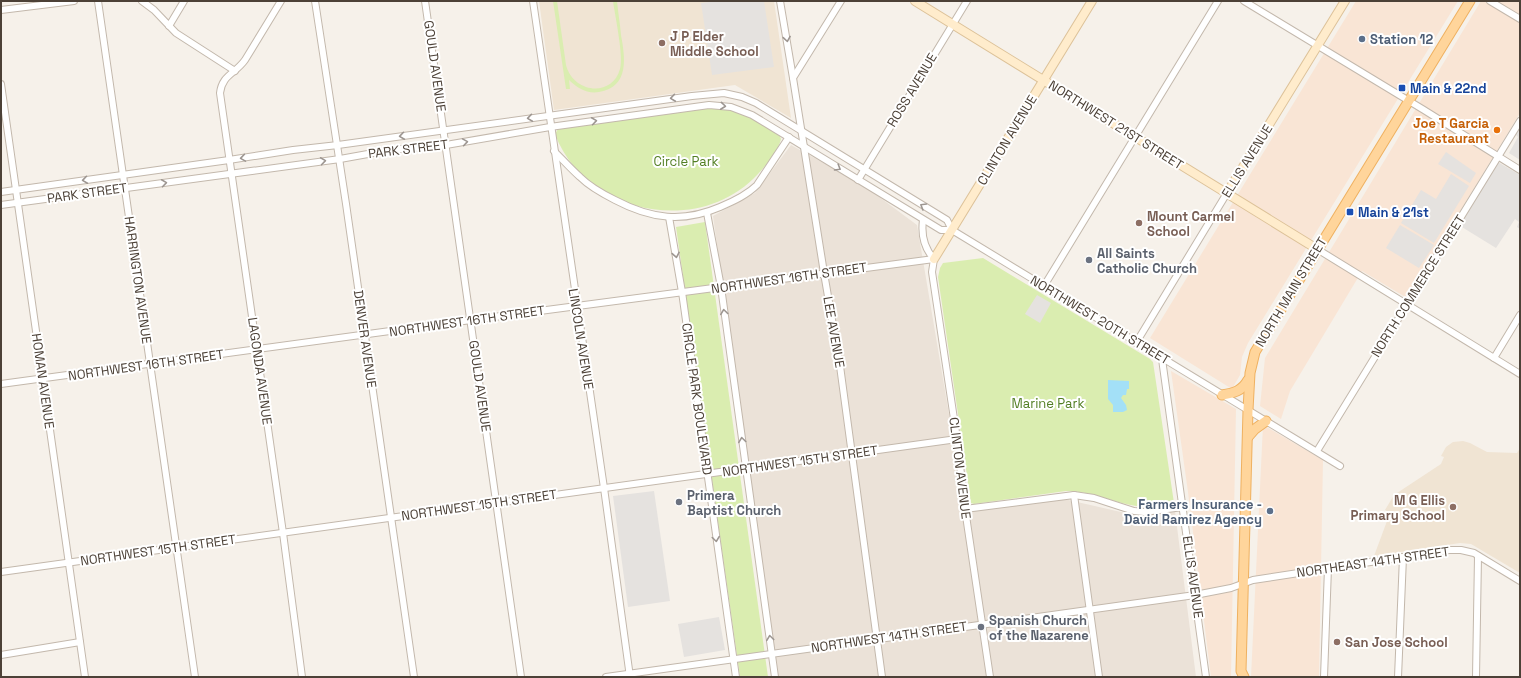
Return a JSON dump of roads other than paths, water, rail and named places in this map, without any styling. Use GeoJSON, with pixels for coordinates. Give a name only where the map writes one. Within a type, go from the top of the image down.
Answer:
{"type":"FeatureCollection","features":[{"type":"Feature","properties":{"kind":"main road","name":"NORTH MAIN STREET"},"geometry":{"type":"LineString","coordinates":[[1241,675],[1249,378],[1255,352],[1470,1]]}},
{"type":"Feature","properties":{"kind":"main road"},"geometry":{"type":"LineString","coordinates":[[1222,395],[1233,393],[1244,387],[1249,378]]}},
{"type":"Feature","properties":{"kind":"main road"},"geometry":{"type":"LineString","coordinates":[[1248,437],[1254,429],[1266,421]]}},
{"type":"Feature","properties":{"kind":"street"},"geometry":{"type":"LineString","coordinates":[[1,10],[74,1]]}},
{"type":"Feature","properties":{"kind":"street","name":"HARRINGTON AVENUE"},"geometry":{"type":"LineString","coordinates":[[98,1],[195,677]]}},
{"type":"Feature","properties":{"kind":"street"},"geometry":{"type":"LineString","coordinates":[[142,1],[154,10],[176,33],[236,71]]}},
{"type":"Feature","properties":{"kind":"street"},"geometry":{"type":"LineString","coordinates":[[169,26],[184,1]]}},
{"type":"Feature","properties":{"kind":"street","name":"LAGONDA AVENUE"},"geometry":{"type":"LineString","coordinates":[[281,1],[245,60],[236,71],[228,75],[223,81],[220,93],[283,532],[302,677]]}},
{"type":"Feature","properties":{"kind":"street","name":"DENVER AVENUE"},"geometry":{"type":"LineString","coordinates":[[315,1],[338,145],[414,677]]}},
{"type":"Feature","properties":{"kind":"street","name":"GOULD AVENUE"},"geometry":{"type":"LineString","coordinates":[[425,1],[521,677]]}},
{"type":"Feature","properties":{"kind":"street","name":"LINCOLN AVENUE"},"geometry":{"type":"LineString","coordinates":[[533,1],[548,115],[604,488],[629,675]]}},
{"type":"Feature","properties":{"kind":"street","name":"LEE AVENUE"},"geometry":{"type":"LineString","coordinates":[[780,1],[840,366],[882,677]]}},
{"type":"Feature","properties":{"kind":"street"},"geometry":{"type":"LineString","coordinates":[[793,78],[841,1]]}},
{"type":"Feature","properties":{"kind":"street","name":"NORTHWEST 21ST STREET"},"geometry":{"type":"LineString","coordinates":[[915,1],[1317,249]]}},
{"type":"Feature","properties":{"kind":"street","name":"ROSS AVENUE"},"geometry":{"type":"LineString","coordinates":[[858,180],[967,1]]}},
{"type":"Feature","properties":{"kind":"street","name":"CLINTON AVENUE"},"geometry":{"type":"LineString","coordinates":[[990,677],[932,272],[934,259],[1092,1]]}},
{"type":"Feature","properties":{"kind":"street"},"geometry":{"type":"LineString","coordinates":[[1044,286],[1218,1]]}},
{"type":"Feature","properties":{"kind":"street"},"geometry":{"type":"LineString","coordinates":[[1244,1],[1520,170]]}},
{"type":"Feature","properties":{"kind":"street","name":"ELLIS AVENUE"},"geometry":{"type":"LineString","coordinates":[[1136,343],[1345,1]]}},
{"type":"Feature","properties":{"kind":"street"},"geometry":{"type":"LineString","coordinates":[[1490,1],[1520,19]]}},
{"type":"Feature","properties":{"kind":"street","name":"HOMAN AVENUE"},"geometry":{"type":"LineString","coordinates":[[1,84],[85,677]]}},
{"type":"Feature","properties":{"kind":"street","name":"PARK STREET"},"geometry":{"type":"LineString","coordinates":[[1,192],[548,115],[724,93],[742,97],[756,103],[800,130]]}},
{"type":"Feature","properties":{"kind":"street","name":"PARK STREET"},"geometry":{"type":"LineString","coordinates":[[1,205],[340,159],[390,150],[446,145],[550,127],[720,105],[736,108],[752,115],[805,147]]}},
{"type":"Feature","properties":{"kind":"street","name":"NORTH COMMERCE STREET"},"geometry":{"type":"LineString","coordinates":[[1317,451],[1520,121]]}},
{"type":"Feature","properties":{"kind":"street","name":"NORTHWEST 20TH STREET"},"geometry":{"type":"LineString","coordinates":[[800,130],[947,220],[952,230]]}},
{"type":"Feature","properties":{"kind":"street"},"geometry":{"type":"LineString","coordinates":[[554,151],[580,177],[605,195],[644,213],[669,217],[683,217],[707,213],[733,202],[751,191],[757,185],[789,137]]}},
{"type":"Feature","properties":{"kind":"street","name":"NORTHWEST 20TH STREET"},"geometry":{"type":"LineString","coordinates":[[805,147],[941,230],[952,230],[1340,466]]}},
{"type":"Feature","properties":{"kind":"street"},"geometry":{"type":"LineString","coordinates":[[707,213],[720,287],[775,677]]}},
{"type":"Feature","properties":{"kind":"street","name":"CIRCLE PARK BOULEVARD"},"geometry":{"type":"LineString","coordinates":[[669,217],[682,292],[736,677]]}},
{"type":"Feature","properties":{"kind":"street"},"geometry":{"type":"LineString","coordinates":[[924,220],[922,228],[925,248],[934,259]]}},
{"type":"Feature","properties":{"kind":"street"},"geometry":{"type":"LineString","coordinates":[[1317,249],[1520,374]]}},
{"type":"Feature","properties":{"kind":"street","name":"NORTHWEST 16TH STREET"},"geometry":{"type":"LineString","coordinates":[[1,384],[934,259]]}},
{"type":"Feature","properties":{"kind":"street"},"geometry":{"type":"LineString","coordinates":[[1494,358],[1520,315]]}},
{"type":"Feature","properties":{"kind":"street","name":"ELLIS AVENUE"},"geometry":{"type":"LineString","coordinates":[[1162,358],[1206,677]]}},
{"type":"Feature","properties":{"kind":"street","name":"NORTHWEST 15TH STREET"},"geometry":{"type":"LineString","coordinates":[[1,572],[957,439]]}},
{"type":"Feature","properties":{"kind":"street"},"geometry":{"type":"LineString","coordinates":[[965,509],[1074,495],[1094,498],[1139,512],[1162,511],[1183,507]]}},
{"type":"Feature","properties":{"kind":"street"},"geometry":{"type":"LineString","coordinates":[[1074,495],[1099,677]]}},
{"type":"Feature","properties":{"kind":"street","name":"NORTHEAST 14TH STREET"},"geometry":{"type":"LineString","coordinates":[[1243,584],[1253,580],[1328,568],[1461,550],[1478,556],[1520,581]]}},
{"type":"Feature","properties":{"kind":"street"},"geometry":{"type":"LineString","coordinates":[[1476,677],[1478,556]]}},
{"type":"Feature","properties":{"kind":"street"},"geometry":{"type":"LineString","coordinates":[[1398,677],[1403,557]]}},
{"type":"Feature","properties":{"kind":"street"},"geometry":{"type":"LineString","coordinates":[[1324,677],[1328,568]]}},
{"type":"Feature","properties":{"kind":"street","name":"NORTHWEST 14TH STREET"},"geometry":{"type":"LineString","coordinates":[[606,677],[629,675],[876,638],[1195,594],[1231,588],[1243,584]]}},
{"type":"Feature","properties":{"kind":"street"},"geometry":{"type":"LineString","coordinates":[[1,655],[80,642]]}},
{"type":"Feature","properties":{"kind":"water"},"geometry":{"type":"Polygon","coordinates":[[[1108,380],[1129,381],[1129,389],[1127,389],[1126,395],[1123,395],[1121,398],[1126,405],[1127,410],[1123,412],[1113,412],[1113,405],[1108,399],[1108,380]]]}},
{"type":"Feature","properties":{"kind":"place","name":"Station 12"},"geometry":{"type":"Point","coordinates":[1362,39]}},
{"type":"Feature","properties":{"kind":"place","name":"J P Elder Middle School"},"geometry":{"type":"Point","coordinates":[662,43]}},
{"type":"Feature","properties":{"kind":"place","name":"Main & 22nd"},"geometry":{"type":"Point","coordinates":[1402,88]}},
{"type":"Feature","properties":{"kind":"place","name":"Joe T Garcia Restaurant"},"geometry":{"type":"Point","coordinates":[1497,130]}},
{"type":"Feature","properties":{"kind":"place","name":"Main & 21st"},"geometry":{"type":"Point","coordinates":[1350,212]}},
{"type":"Feature","properties":{"kind":"place","name":"Mount Carmel School"},"geometry":{"type":"Point","coordinates":[1139,223]}},
{"type":"Feature","properties":{"kind":"place","name":"All Saints Catholic Church"},"geometry":{"type":"Point","coordinates":[1089,260]}},
{"type":"Feature","properties":{"kind":"place","name":"Primera Baptist Church"},"geometry":{"type":"Point","coordinates":[679,502]}},
{"type":"Feature","properties":{"kind":"place","name":"M G Ellis Primary School"},"geometry":{"type":"Point","coordinates":[1453,507]}},
{"type":"Feature","properties":{"kind":"place","name":"Farmers Insurance - David Ramirez Agency"},"geometry":{"type":"Point","coordinates":[1270,511]}},
{"type":"Feature","properties":{"kind":"place","name":"Spanish Church of the Nazarene"},"geometry":{"type":"Point","coordinates":[981,627]}},
{"type":"Feature","properties":{"kind":"place","name":"San Jose School"},"geometry":{"type":"Point","coordinates":[1337,642]}},
{"type":"Feature","properties":{"kind":"park label","name":"Circle Park"},"geometry":{"type":"Point","coordinates":[686,161]}},
{"type":"Feature","properties":{"kind":"park label","name":"Marine Park"},"geometry":{"type":"Point","coordinates":[1048,403]}}]}
